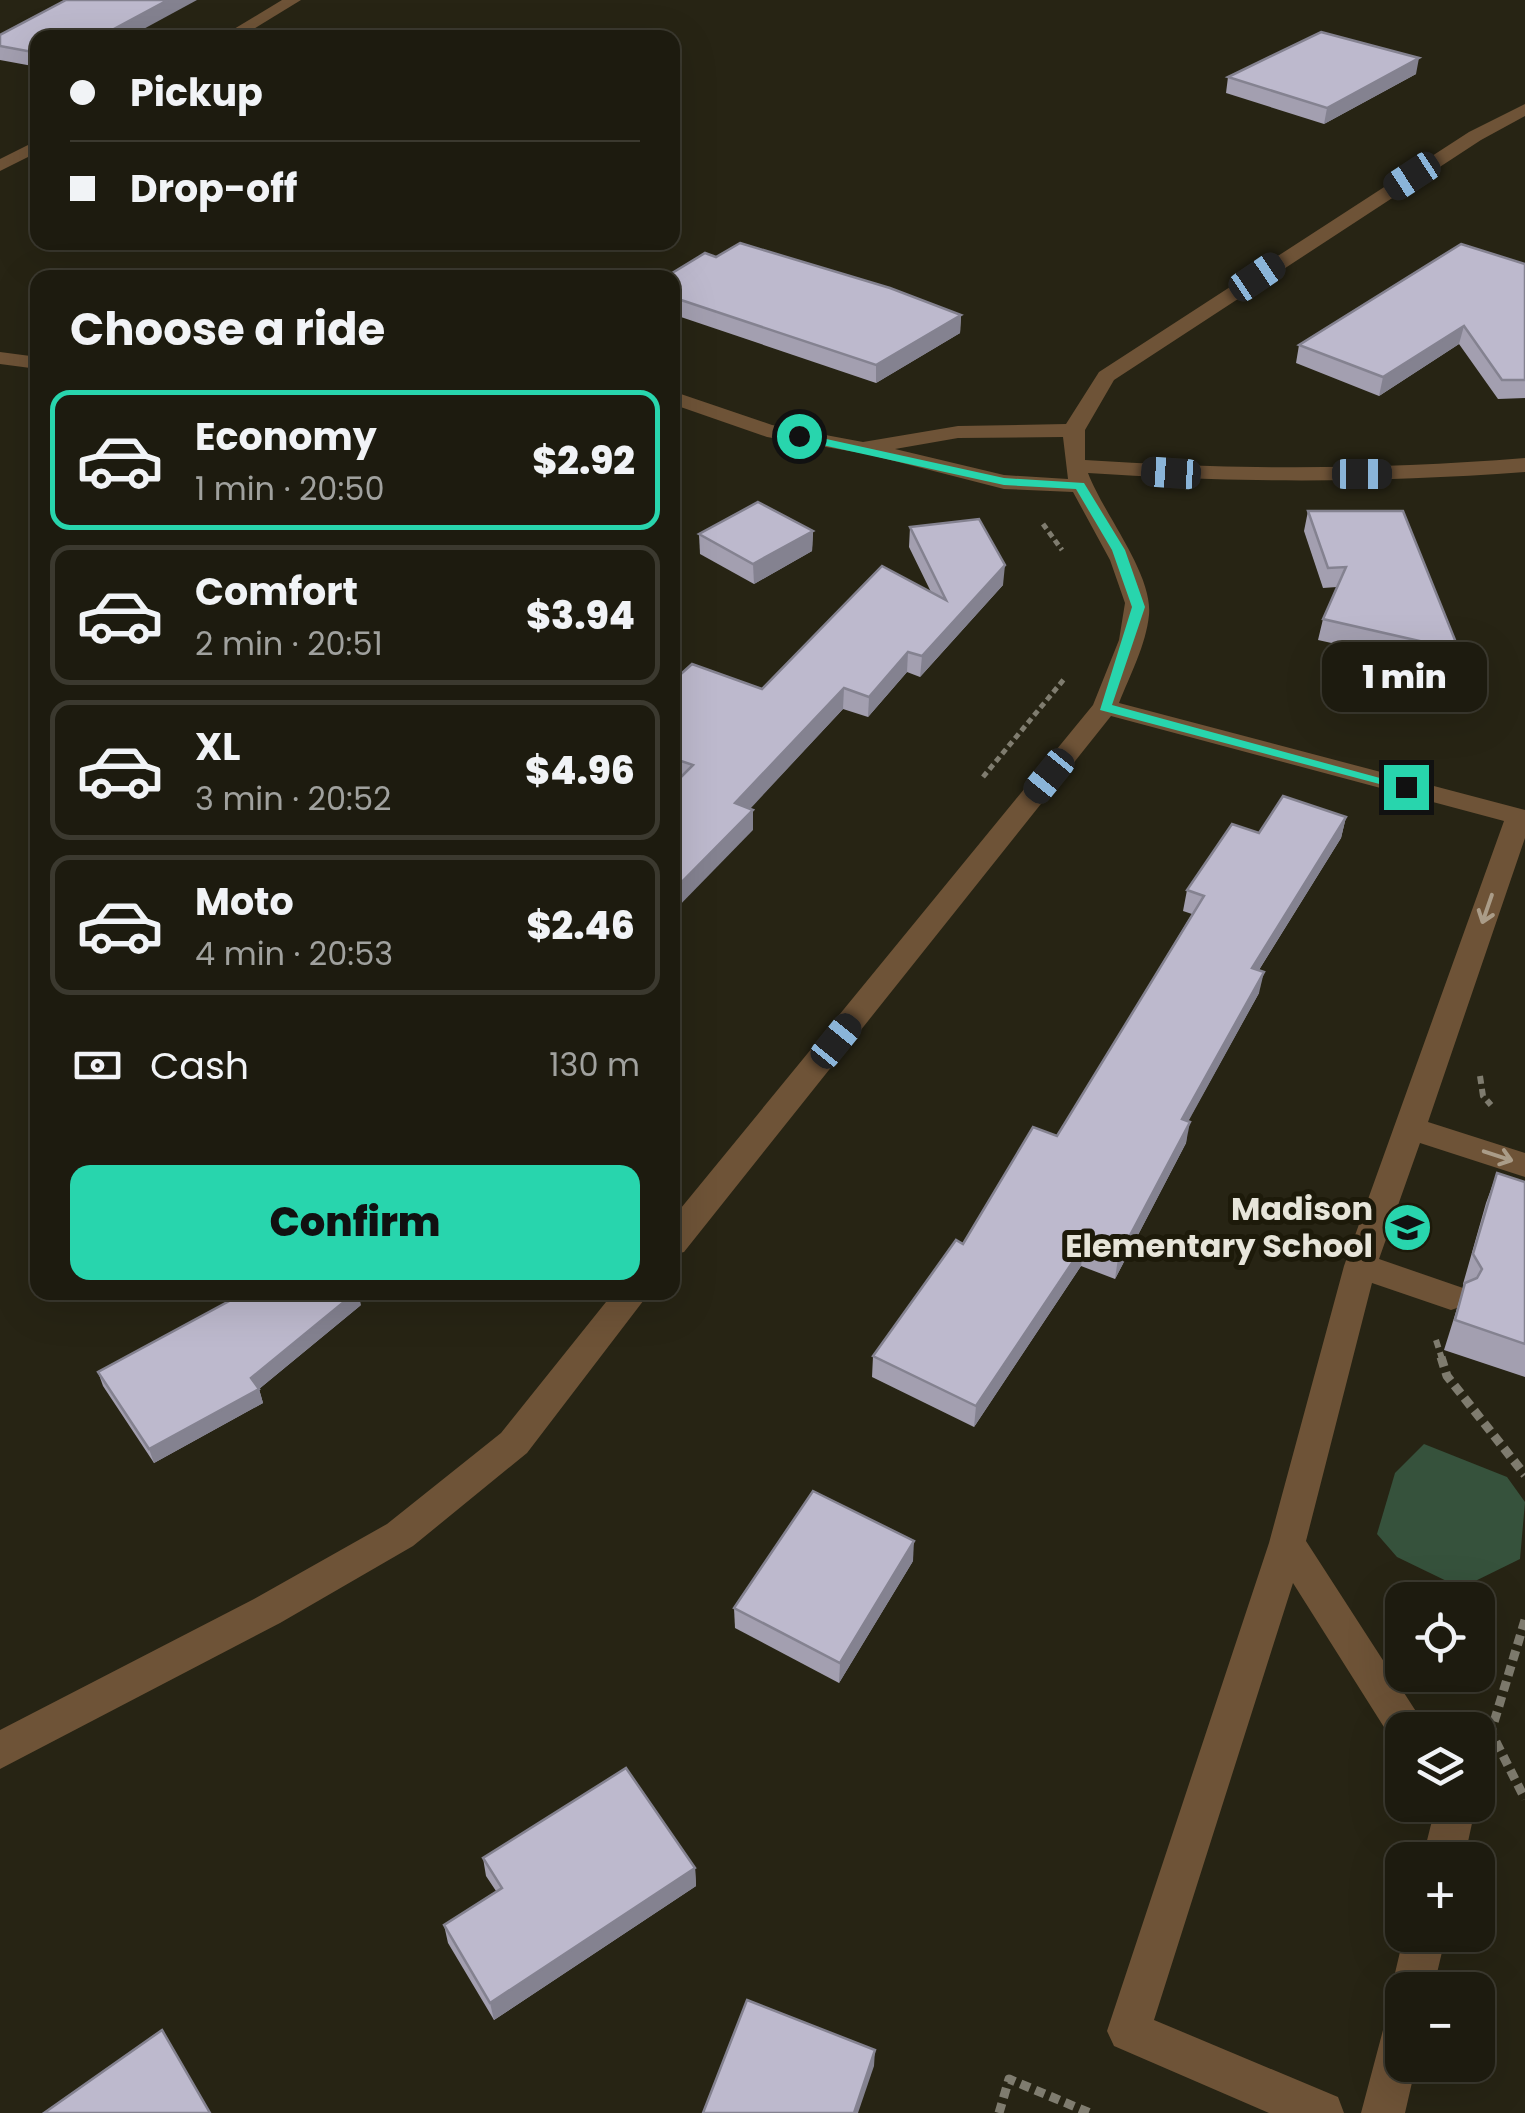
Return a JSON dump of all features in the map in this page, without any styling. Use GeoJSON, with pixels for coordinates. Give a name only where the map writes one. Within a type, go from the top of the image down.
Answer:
{"type":"FeatureCollection","features":[{"type":"Feature","properties":{"kind":"street"},"geometry":{"type":"LineString","coordinates":[[241,30],[293,0]]}},
{"type":"Feature","properties":{"kind":"street"},"geometry":{"type":"LineString","coordinates":[[680,1234],[1105,707],[1138,607],[1118,550],[1078,476],[1074,430],[1106,376],[1475,136],[1525,109]]}},
{"type":"Feature","properties":{"kind":"street"},"geometry":{"type":"LineString","coordinates":[[0,166],[30,149]]}},
{"type":"Feature","properties":{"kind":"street"},"geometry":{"type":"LineString","coordinates":[[0,358],[30,363]]}},
{"type":"Feature","properties":{"kind":"street"},"geometry":{"type":"LineString","coordinates":[[680,399],[766,431],[863,448],[1004,482],[1078,476],[1440,473],[1525,465]]}},
{"type":"Feature","properties":{"kind":"street"},"geometry":{"type":"LineString","coordinates":[[863,448],[958,432],[1074,430]]}},
{"type":"Feature","properties":{"kind":"street"},"geometry":{"type":"LineString","coordinates":[[1105,707],[1522,817],[1360,1266],[1286,1543],[1129,2031],[1322,2113]]}},
{"type":"Feature","properties":{"kind":"street"},"geometry":{"type":"LineString","coordinates":[[1410,1128],[1525,1164]]}},
{"type":"Feature","properties":{"kind":"street"},"geometry":{"type":"LineString","coordinates":[[1360,1266],[1440,1294]]}},
{"type":"Feature","properties":{"kind":"street"},"geometry":{"type":"LineString","coordinates":[[0,1750],[268,1611],[400,1535],[514,1443],[628,1300]]}},
{"type":"Feature","properties":{"kind":"street"},"geometry":{"type":"LineString","coordinates":[[1286,1543],[1396,1712]]}},
{"type":"Feature","properties":{"kind":"street"},"geometry":{"type":"LineString","coordinates":[[1383,2113],[1390,2082]]}},
{"type":"Feature","properties":{"kind":"path"},"geometry":{"type":"LineString","coordinates":[[1040,520],[1073,565]]}},
{"type":"Feature","properties":{"kind":"path"},"geometry":{"type":"LineString","coordinates":[[983,777],[1075,667]]}},
{"type":"Feature","properties":{"kind":"path"},"geometry":{"type":"LineString","coordinates":[[1438,1045],[1478,1059],[1483,1096],[1494,1109]]}},
{"type":"Feature","properties":{"kind":"path"},"geometry":{"type":"LineString","coordinates":[[1440,1294],[1432,1328],[1446,1376],[1525,1475]]}},
{"type":"Feature","properties":{"kind":"path"},"geometry":{"type":"LineString","coordinates":[[1525,1620],[1491,1732],[1525,1798]]}},
{"type":"Feature","properties":{"kind":"path"},"geometry":{"type":"LineString","coordinates":[[999,2113],[1009,2080],[1090,2113]]}},
{"type":"Feature","properties":{"kind":"green space"},"geometry":{"type":"Polygon","coordinates":[[[1424,1444],[1507,1477],[1525,1502],[1520,1559],[1473,1582],[1449,1582],[1397,1557],[1377,1534],[1395,1473],[1424,1444]]]}},
{"type":"Feature","properties":{"kind":"building"},"geometry":{"type":"Polygon","coordinates":[[[66,0],[168,0],[112,30],[30,30],[30,52],[0,46],[0,35],[66,0]]]}},
{"type":"Feature","properties":{"kind":"building"},"geometry":{"type":"Polygon","coordinates":[[[1321,32],[1419,58],[1327,108],[1228,77],[1321,32]]]}},
{"type":"Feature","properties":{"kind":"building"},"geometry":{"type":"Polygon","coordinates":[[[740,243],[890,288],[961,315],[876,365],[680,300],[677,270],[705,253],[716,257],[740,243]]]}},
{"type":"Feature","properties":{"kind":"building"},"geometry":{"type":"Polygon","coordinates":[[[1461,244],[1525,264],[1525,380],[1502,380],[1464,326],[1383,377],[1299,345],[1461,244]]]}},
{"type":"Feature","properties":{"kind":"building"},"geometry":{"type":"Polygon","coordinates":[[[758,502],[813,531],[753,564],[699,534],[758,502]]]}},
{"type":"Feature","properties":{"kind":"building"},"geometry":{"type":"Polygon","coordinates":[[[1308,511],[1403,511],[1459,650],[1323,619],[1346,567],[1328,568],[1308,511]]]}},
{"type":"Feature","properties":{"kind":"building"},"geometry":{"type":"Polygon","coordinates":[[[979,519],[1005,565],[922,656],[908,652],[869,697],[844,688],[735,803],[753,810],[680,884],[680,778],[693,765],[680,761],[680,675],[692,664],[762,689],[882,566],[946,600],[910,527],[979,519]]]}},
{"type":"Feature","properties":{"kind":"building"},"geometry":{"type":"Polygon","coordinates":[[[1283,796],[1346,817],[1252,968],[1264,972],[1182,1119],[1190,1122],[1118,1258],[1084,1245],[976,1406],[873,1356],[956,1240],[963,1244],[1033,1127],[1057,1136],[1204,896],[1187,890],[1232,824],[1259,833],[1283,796]]]}},
{"type":"Feature","properties":{"kind":"building"},"geometry":{"type":"Polygon","coordinates":[[[1497,1173],[1525,1182],[1525,1344],[1455,1320],[1465,1283],[1477,1278],[1482,1269],[1473,1254],[1497,1173]]]}},
{"type":"Feature","properties":{"kind":"building"},"geometry":{"type":"Polygon","coordinates":[[[231,1300],[346,1300],[251,1378],[259,1389],[149,1449],[98,1372],[231,1300]]]}},
{"type":"Feature","properties":{"kind":"building"},"geometry":{"type":"Polygon","coordinates":[[[813,1491],[914,1541],[840,1663],[734,1608],[813,1491]]]}},
{"type":"Feature","properties":{"kind":"building"},"geometry":{"type":"Polygon","coordinates":[[[626,1768],[695,1868],[490,2003],[444,1925],[502,1888],[483,1858],[626,1768]]]}},
{"type":"Feature","properties":{"kind":"building"},"geometry":{"type":"Polygon","coordinates":[[[747,2000],[875,2050],[854,2113],[703,2113],[747,2000]]]}},
{"type":"Feature","properties":{"kind":"building"},"geometry":{"type":"Polygon","coordinates":[[[162,2030],[210,2113],[44,2113],[162,2030]]]}},
{"type":"Feature","properties":{"kind":"place","name":"Madison Elementary School"},"geometry":{"type":"Point","coordinates":[1408,1227]}},
{"type":"Feature","properties":{"kind":"route"},"geometry":{"type":"LineString","coordinates":[[799,436],[1004,482],[1080,486],[1118,550],[1138,607],[1105,707],[1406,787]]}}]}
